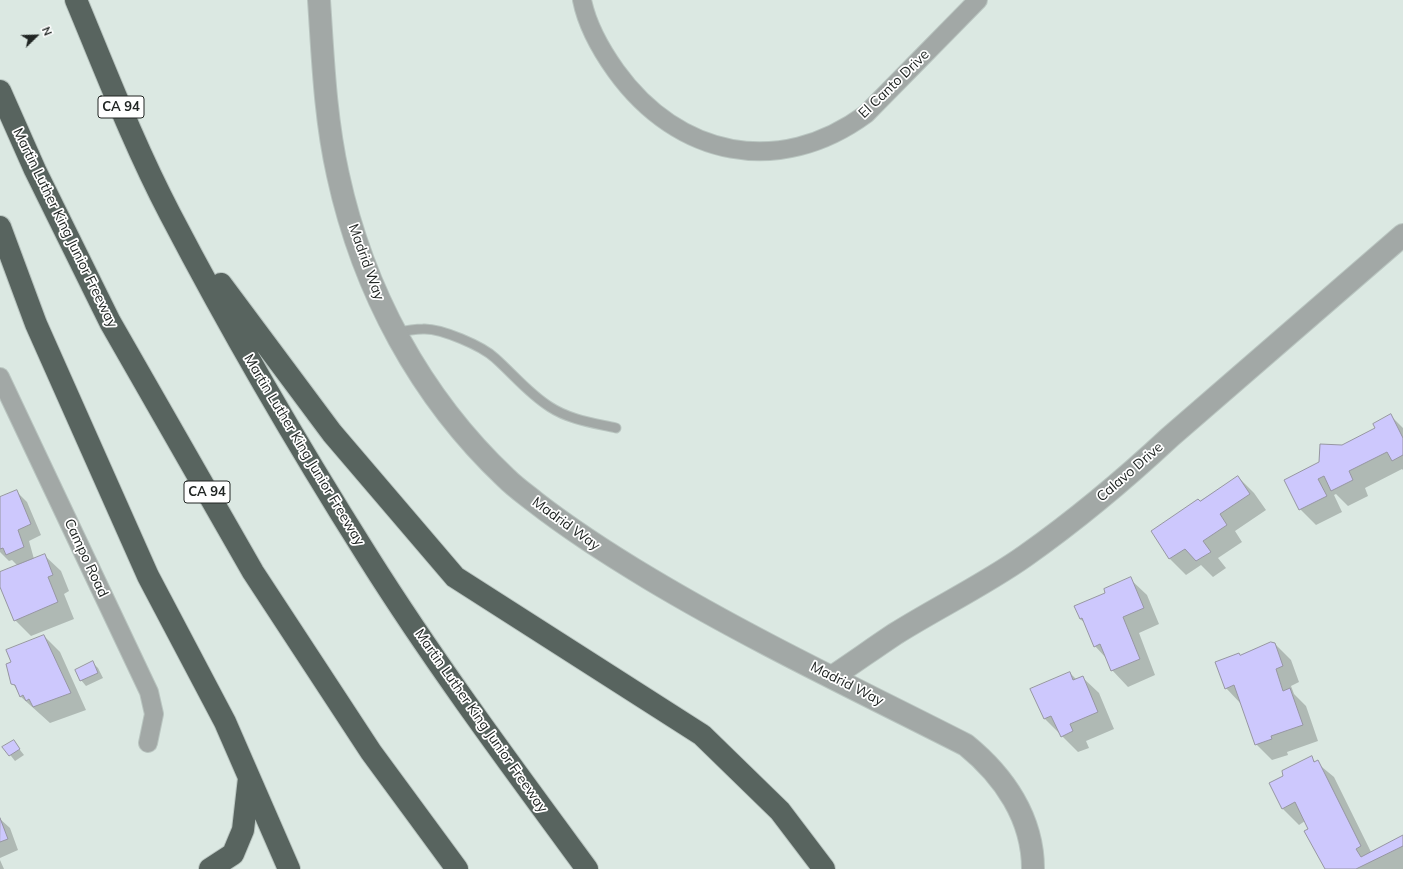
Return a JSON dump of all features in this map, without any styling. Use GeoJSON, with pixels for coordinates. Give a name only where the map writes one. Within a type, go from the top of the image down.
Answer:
{"type":"FeatureCollection","features":[{"type":"Feature","properties":{"kind":"highway","name":"Martin Luther King Junior Freeway"},"geometry":{"type":"LineString","coordinates":[[76,0],[144,162],[169,213],[267,390],[368,558],[489,737],[587,869]]}},
{"type":"Feature","properties":{"kind":"highway","name":"Martin Luther King Junior Freeway"},"geometry":{"type":"LineString","coordinates":[[0,91],[35,170],[110,322],[253,572],[371,752],[457,869]]}},
{"type":"Feature","properties":{"kind":"highway"},"geometry":{"type":"LineString","coordinates":[[169,213],[332,433],[455,577],[702,735],[780,811],[824,869]]}},
{"type":"Feature","properties":{"kind":"highway"},"geometry":{"type":"LineString","coordinates":[[0,227],[36,324],[148,576],[225,722],[289,869]]}},
{"type":"Feature","properties":{"kind":"highway"},"geometry":{"type":"LineString","coordinates":[[210,869],[233,854],[243,830],[249,778]]}},
{"type":"Feature","properties":{"kind":"street","name":"Madrid Way"},"geometry":{"type":"LineString","coordinates":[[319,0],[325,93],[338,176],[362,256],[394,333],[420,376],[447,413],[506,479],[543,508],[606,552],[700,609],[966,744],[996,771],[1018,805],[1030,844],[1033,869]]}},
{"type":"Feature","properties":{"kind":"street","name":"El Canto Drive"},"geometry":{"type":"LineString","coordinates":[[582,0],[590,25],[608,60],[622,80],[658,114],[678,128],[700,140],[738,150],[758,152],[797,148],[827,138],[866,114],[978,0]]}},
{"type":"Feature","properties":{"kind":"street","name":"Calavo Drive"},"geometry":{"type":"LineString","coordinates":[[832,677],[895,634],[983,583],[1025,556],[1065,526],[1135,470],[1170,437],[1403,235]]}},
{"type":"Feature","properties":{"kind":"street","name":"Campo Road"},"geometry":{"type":"LineString","coordinates":[[0,377],[149,692],[154,714],[148,743]]}},
{"type":"Feature","properties":{"kind":"lane"},"geometry":{"type":"LineString","coordinates":[[394,333],[424,329],[444,333],[469,343],[494,357],[525,387],[550,407],[577,420],[616,428]]}},
{"type":"Feature","properties":{"kind":"building"},"geometry":{"type":"Polygon","coordinates":[[[1391,414],[1403,438],[1403,455],[1392,461],[1387,452],[1349,471],[1353,480],[1331,491],[1324,476],[1318,479],[1327,496],[1299,510],[1284,480],[1319,462],[1320,444],[1342,445],[1375,428],[1373,424],[1391,414]]]}},
{"type":"Feature","properties":{"kind":"building"},"geometry":{"type":"Polygon","coordinates":[[[1238,476],[1250,494],[1220,514],[1227,525],[1203,541],[1211,552],[1196,561],[1185,549],[1169,559],[1151,531],[1198,499],[1200,501],[1238,476]]]}},
{"type":"Feature","properties":{"kind":"building"},"geometry":{"type":"Polygon","coordinates":[[[17,490],[31,524],[18,530],[24,547],[6,555],[3,548],[0,549],[0,497],[17,490]]]}},
{"type":"Feature","properties":{"kind":"building"},"geometry":{"type":"Polygon","coordinates":[[[45,554],[53,575],[48,577],[58,602],[14,621],[0,587],[0,572],[45,554]]]}},
{"type":"Feature","properties":{"kind":"building"},"geometry":{"type":"Polygon","coordinates":[[[1131,577],[1144,608],[1123,617],[1140,659],[1111,671],[1100,644],[1094,647],[1082,618],[1080,619],[1074,606],[1105,593],[1104,589],[1131,577]]]}},
{"type":"Feature","properties":{"kind":"building"},"geometry":{"type":"Polygon","coordinates":[[[44,635],[71,693],[33,707],[29,699],[26,701],[23,695],[20,697],[15,685],[11,684],[6,664],[11,662],[6,650],[44,635]]]}},
{"type":"Feature","properties":{"kind":"building"},"geometry":{"type":"Polygon","coordinates":[[[1271,642],[1275,643],[1283,666],[1276,669],[1283,691],[1290,688],[1303,725],[1271,736],[1272,739],[1255,745],[1234,685],[1225,689],[1215,662],[1239,653],[1240,655],[1271,642]]]}},
{"type":"Feature","properties":{"kind":"building"},"geometry":{"type":"Polygon","coordinates":[[[93,661],[98,673],[80,681],[75,670],[93,661]]]}},
{"type":"Feature","properties":{"kind":"building"},"geometry":{"type":"Polygon","coordinates":[[[1070,672],[1073,680],[1083,676],[1098,712],[1070,724],[1073,731],[1061,737],[1051,716],[1044,719],[1030,689],[1070,672]]]}},
{"type":"Feature","properties":{"kind":"building"},"geometry":{"type":"Polygon","coordinates":[[[14,740],[20,749],[9,756],[2,747],[14,740]]]}},
{"type":"Feature","properties":{"kind":"building"},"geometry":{"type":"Polygon","coordinates":[[[1312,756],[1314,762],[1318,760],[1361,846],[1356,849],[1361,857],[1403,835],[1403,846],[1356,869],[1325,869],[1304,831],[1308,829],[1295,802],[1282,809],[1269,783],[1283,776],[1282,771],[1312,756]]]}},
{"type":"Feature","properties":{"kind":"building"},"geometry":{"type":"Polygon","coordinates":[[[0,818],[8,839],[0,842],[0,818]]]}}]}
